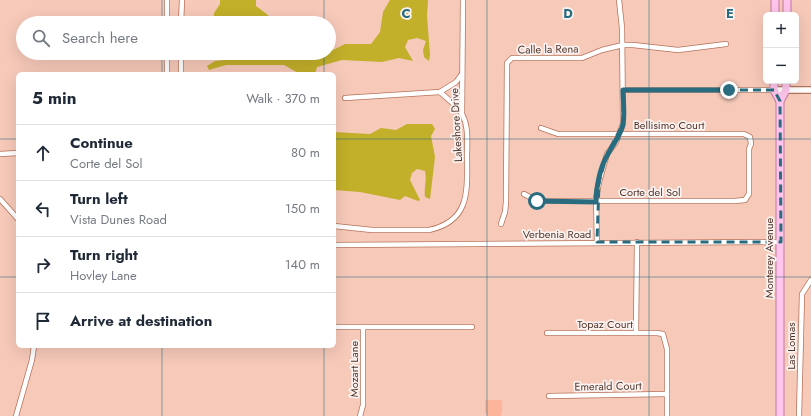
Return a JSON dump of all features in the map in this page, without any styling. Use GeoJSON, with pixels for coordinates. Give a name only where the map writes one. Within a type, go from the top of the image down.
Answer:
{"type":"FeatureCollection","features":[{"type":"Feature","properties":{"kind":"main road"},"geometry":{"type":"LineString","coordinates":[[775,0],[775,12]]}},
{"type":"Feature","properties":{"kind":"main road"},"geometry":{"type":"LineString","coordinates":[[787,0],[787,12]]}},
{"type":"Feature","properties":{"kind":"main road","name":"Monterey Avenue"},"geometry":{"type":"LineString","coordinates":[[774,84],[774,90],[780,101],[780,416]]}},
{"type":"Feature","properties":{"kind":"main road","name":"Monterey Avenue"},"geometry":{"type":"LineString","coordinates":[[780,101],[786,90],[786,84]]}},
{"type":"Feature","properties":{"kind":"street"},"geometry":{"type":"LineString","coordinates":[[167,0],[167,16]]}},
{"type":"Feature","properties":{"kind":"street"},"geometry":{"type":"LineString","coordinates":[[181,16],[182,0]]}},
{"type":"Feature","properties":{"kind":"street","name":"Lakeshore Drive"},"geometry":{"type":"LineString","coordinates":[[336,226],[372,230],[429,230],[439,228],[454,219],[463,206],[467,191],[467,126],[462,114],[463,0]]}},
{"type":"Feature","properties":{"kind":"street"},"geometry":{"type":"LineString","coordinates":[[597,242],[596,202],[599,182],[607,154],[616,142],[623,124],[623,45],[622,16],[619,0]]}},
{"type":"Feature","properties":{"kind":"street","name":"Calle la Rena"},"geometry":{"type":"LineString","coordinates":[[501,224],[505,212],[506,202],[507,63],[512,58],[582,58],[602,50],[623,45],[678,50],[726,44]]}},
{"type":"Feature","properties":{"kind":"street"},"geometry":{"type":"LineString","coordinates":[[167,60],[167,72]]}},
{"type":"Feature","properties":{"kind":"street"},"geometry":{"type":"LineString","coordinates":[[181,60],[181,72]]}},
{"type":"Feature","properties":{"kind":"street"},"geometry":{"type":"LineString","coordinates":[[345,98],[440,92],[456,82],[462,73]]}},
{"type":"Feature","properties":{"kind":"street"},"geometry":{"type":"LineString","coordinates":[[623,90],[811,90]]}},
{"type":"Feature","properties":{"kind":"street"},"geometry":{"type":"LineString","coordinates":[[440,92],[456,106],[462,114]]}},
{"type":"Feature","properties":{"kind":"street","name":"Bellisimo Court"},"geometry":{"type":"LineString","coordinates":[[541,128],[558,134],[744,134],[750,137],[751,144],[749,149],[749,194]]}},
{"type":"Feature","properties":{"kind":"street"},"geometry":{"type":"LineString","coordinates":[[0,154],[16,153]]}},
{"type":"Feature","properties":{"kind":"street","name":"Corte del Sol"},"geometry":{"type":"LineString","coordinates":[[524,194],[537,201],[596,202],[735,201],[745,200],[749,194]]}},
{"type":"Feature","properties":{"kind":"street"},"geometry":{"type":"LineString","coordinates":[[0,199],[16,216]]}},
{"type":"Feature","properties":{"kind":"street"},"geometry":{"type":"LineString","coordinates":[[636,333],[637,242]]}},
{"type":"Feature","properties":{"kind":"street","name":"Verbenia Road"},"geometry":{"type":"LineString","coordinates":[[336,244],[781,242]]}},
{"type":"Feature","properties":{"kind":"street","name":"Las Lomas"},"geometry":{"type":"LineString","coordinates":[[799,416],[802,294],[811,280]]}},
{"type":"Feature","properties":{"kind":"street","name":"Mozart Lane"},"geometry":{"type":"LineString","coordinates":[[336,327],[363,327],[363,404],[360,416]]}},
{"type":"Feature","properties":{"kind":"street"},"geometry":{"type":"LineString","coordinates":[[363,327],[472,327]]}},
{"type":"Feature","properties":{"kind":"street","name":"Topaz Court"},"geometry":{"type":"LineString","coordinates":[[547,333],[663,334],[667,349],[667,394]]}},
{"type":"Feature","properties":{"kind":"street"},"geometry":{"type":"LineString","coordinates":[[16,416],[32,360],[34,348]]}},
{"type":"Feature","properties":{"kind":"street"},"geometry":{"type":"LineString","coordinates":[[667,394],[667,416]]}},
{"type":"Feature","properties":{"kind":"street","name":"Emerald Court"},"geometry":{"type":"LineString","coordinates":[[549,396],[667,394]]}},
{"type":"Feature","properties":{"kind":"highlighted area"},"geometry":{"type":"Polygon","coordinates":[[[623,90],[774,90],[780,101],[781,242],[597,242],[599,182],[607,154],[623,124],[623,90]]]}},
{"type":"Feature","properties":{"kind":"shaded area"},"geometry":{"type":"Polygon","coordinates":[[[220,0],[256,0],[256,6],[268,16],[214,16],[214,13],[220,4],[220,0]]]}},
{"type":"Feature","properties":{"kind":"shaded area"},"geometry":{"type":"Polygon","coordinates":[[[390,0],[428,0],[427,16],[430,55],[429,61],[424,57],[423,50],[426,41],[417,38],[408,40],[405,47],[413,61],[399,58],[382,62],[342,60],[317,67],[316,72],[296,72],[284,65],[226,65],[209,70],[207,66],[215,61],[225,60],[336,60],[336,48],[345,44],[371,44],[380,32],[383,12],[390,0]]]}},
{"type":"Feature","properties":{"kind":"shaded area"},"geometry":{"type":"Polygon","coordinates":[[[407,124],[432,124],[435,129],[431,136],[435,157],[430,199],[425,197],[425,171],[417,169],[412,173],[410,180],[420,200],[418,201],[405,196],[400,200],[360,192],[336,190],[336,132],[370,134],[381,128],[396,130],[407,124]]]}},
{"type":"Feature","properties":{"kind":"shaded area"},"geometry":{"type":"Polygon","coordinates":[[[485,400],[502,400],[501,416],[487,416],[487,413],[485,413],[485,400]]]}},
{"type":"Feature","properties":{"kind":"route"},"geometry":{"type":"LineString","coordinates":[[537,201],[596,202],[603,165],[607,154],[616,142],[623,124],[623,90],[729,90]]}}]}
